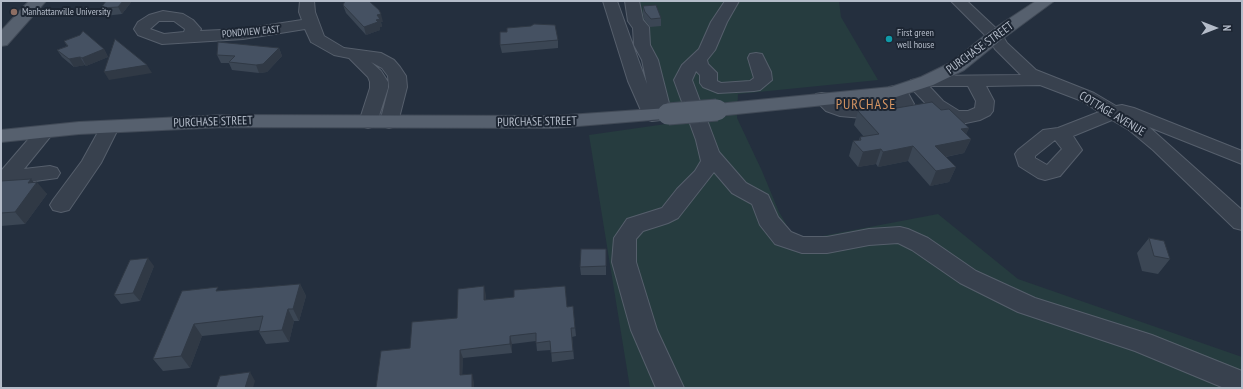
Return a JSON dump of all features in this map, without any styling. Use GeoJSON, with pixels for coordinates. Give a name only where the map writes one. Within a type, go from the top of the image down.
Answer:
{"type":"FeatureCollection","features":[{"type":"Feature","properties":{"kind":"main road"},"geometry":{"type":"LineString","coordinates":[[1,42],[38,1]]}},
{"type":"Feature","properties":{"kind":"main road","name":"PURCHASE STREET"},"geometry":{"type":"LineString","coordinates":[[895,91],[922,83],[958,66],[995,36],[1046,1]]}},
{"type":"Feature","properties":{"kind":"main road","name":"PURCHASE STREET"},"geometry":{"type":"LineString","coordinates":[[1,136],[110,127],[225,121],[554,122],[717,110],[822,98]]}},
{"type":"Feature","properties":{"kind":"street"},"geometry":{"type":"LineString","coordinates":[[307,1],[307,12],[312,23],[316,39],[340,52],[375,57],[388,64],[394,71],[397,76],[398,87],[389,122]]}},
{"type":"Feature","properties":{"kind":"street"},"geometry":{"type":"LineString","coordinates":[[610,1],[636,81],[661,115]]}},
{"type":"Feature","properties":{"kind":"street"},"geometry":{"type":"LineString","coordinates":[[632,1],[636,21],[641,28],[642,45],[650,60],[661,115]]}},
{"type":"Feature","properties":{"kind":"street"},"geometry":{"type":"LineString","coordinates":[[670,388],[644,330],[624,262],[625,238],[635,225],[660,218],[670,213],[705,171],[711,161],[706,140],[683,80],[688,69],[699,60],[707,50],[719,22],[732,1]]}},
{"type":"Feature","properties":{"kind":"street"},"geometry":{"type":"LineString","coordinates":[[958,1],[995,36],[1001,46],[1018,64],[1030,74],[1042,80]]}},
{"type":"Feature","properties":{"kind":"street","name":"PONDVIEW EAST"},"geometry":{"type":"LineString","coordinates":[[189,36],[243,34],[312,23]]}},
{"type":"Feature","properties":{"kind":"street"},"geometry":{"type":"LineString","coordinates":[[353,53],[377,78],[379,88],[368,122]]}},
{"type":"Feature","properties":{"kind":"street"},"geometry":{"type":"LineString","coordinates":[[699,60],[700,66],[708,73],[710,83],[718,88],[734,88],[754,86],[763,80],[762,72],[756,58]]}},
{"type":"Feature","properties":{"kind":"street"},"geometry":{"type":"LineString","coordinates":[[377,78],[394,71]]}},
{"type":"Feature","properties":{"kind":"street"},"geometry":{"type":"LineString","coordinates":[[922,83],[937,105],[952,115],[961,118],[973,116],[984,111],[985,101],[974,80]]}},
{"type":"Feature","properties":{"kind":"street","name":"COTTAGE AVENUE"},"geometry":{"type":"LineString","coordinates":[[922,83],[974,80],[1042,80],[1088,98],[1118,112],[1136,126],[1160,146],[1242,222]]}},
{"type":"Feature","properties":{"kind":"street"},"geometry":{"type":"LineString","coordinates":[[822,98],[832,107],[846,112],[885,114],[900,109],[905,104],[902,97],[895,91]]}},
{"type":"Feature","properties":{"kind":"street"},"geometry":{"type":"LineString","coordinates":[[1061,134],[1093,120],[1118,112],[1242,158]]}},
{"type":"Feature","properties":{"kind":"street"},"geometry":{"type":"LineString","coordinates":[[61,205],[91,163],[110,127]]}},
{"type":"Feature","properties":{"kind":"street"},"geometry":{"type":"LineString","coordinates":[[45,132],[6,178],[50,173]]}},
{"type":"Feature","properties":{"kind":"street"},"geometry":{"type":"LineString","coordinates":[[709,153],[739,188],[761,200],[768,220],[783,238],[802,245],[827,245],[869,236],[900,235],[920,244],[968,277],[1027,305],[1142,343],[1242,383]]}},
{"type":"Feature","properties":{"kind":"green space"},"geometry":{"type":"Polygon","coordinates":[[[637,1],[839,1],[841,17],[878,80],[738,94],[737,118],[762,171],[779,212],[796,241],[938,214],[1018,279],[1242,357],[1242,388],[630,388],[589,135],[673,123],[637,1]]]}},
{"type":"Feature","properties":{"kind":"building"},"geometry":{"type":"Polygon","coordinates":[[[106,1],[123,1],[118,7],[101,8],[106,1]]]}},
{"type":"Feature","properties":{"kind":"building"},"geometry":{"type":"Polygon","coordinates":[[[345,1],[369,1],[379,10],[381,14],[377,15],[380,19],[376,20],[378,22],[364,27],[343,5],[345,1]]]}},
{"type":"Feature","properties":{"kind":"building"},"geometry":{"type":"Polygon","coordinates":[[[656,5],[661,18],[651,19],[645,12],[643,6],[656,5]]]}},
{"type":"Feature","properties":{"kind":"building"},"geometry":{"type":"Polygon","coordinates":[[[534,24],[555,25],[558,40],[500,45],[500,32],[507,32],[507,28],[531,26],[534,24]]]}},
{"type":"Feature","properties":{"kind":"building"},"geometry":{"type":"Polygon","coordinates":[[[83,31],[104,49],[82,58],[69,59],[57,50],[68,46],[64,41],[80,35],[83,31]]]}},
{"type":"Feature","properties":{"kind":"building"},"geometry":{"type":"Polygon","coordinates":[[[115,39],[147,65],[104,72],[115,39]]]}},
{"type":"Feature","properties":{"kind":"building"},"geometry":{"type":"Polygon","coordinates":[[[218,42],[279,48],[263,64],[256,65],[229,62],[235,56],[217,55],[218,42]]]}},
{"type":"Feature","properties":{"kind":"building"},"geometry":{"type":"Polygon","coordinates":[[[932,102],[941,110],[949,109],[969,128],[961,129],[971,139],[935,146],[956,167],[936,171],[913,146],[883,152],[881,149],[863,152],[853,141],[861,140],[860,137],[879,134],[858,111],[882,107],[885,110],[932,102]]]}},
{"type":"Feature","properties":{"kind":"building"},"geometry":{"type":"Polygon","coordinates":[[[31,179],[28,183],[37,182],[15,212],[1,213],[1,181],[31,179]]]}},
{"type":"Feature","properties":{"kind":"building"},"geometry":{"type":"Polygon","coordinates":[[[1149,238],[1164,241],[1170,259],[1154,256],[1149,238]]]}},
{"type":"Feature","properties":{"kind":"building"},"geometry":{"type":"Polygon","coordinates":[[[581,249],[606,249],[606,266],[580,267],[581,249]]]}},
{"type":"Feature","properties":{"kind":"building"},"geometry":{"type":"Polygon","coordinates":[[[148,258],[133,293],[114,295],[130,260],[148,258]]]}},
{"type":"Feature","properties":{"kind":"building"},"geometry":{"type":"Polygon","coordinates":[[[300,284],[293,309],[288,309],[282,330],[259,332],[263,316],[194,324],[181,356],[153,359],[182,291],[218,287],[216,291],[300,284]]]}},
{"type":"Feature","properties":{"kind":"building"},"geometry":{"type":"Polygon","coordinates":[[[484,286],[484,300],[514,297],[514,290],[565,286],[567,307],[573,306],[575,328],[571,328],[573,351],[551,353],[550,341],[536,343],[536,333],[510,336],[510,344],[460,350],[460,375],[472,374],[472,388],[376,388],[381,351],[410,348],[412,322],[457,318],[458,289],[484,286]]]}},
{"type":"Feature","properties":{"kind":"building"},"geometry":{"type":"Polygon","coordinates":[[[250,372],[245,388],[216,388],[220,376],[250,372]]]}},
{"type":"Feature","properties":{"kind":"place","name":"Manhattanville University"},"geometry":{"type":"Point","coordinates":[14,12]}},
{"type":"Feature","properties":{"kind":"place","name":"First green well house"},"geometry":{"type":"Point","coordinates":[889,39]}},
{"type":"Feature","properties":{"kind":"district","name":"PURCHASE"},"geometry":{"type":"Point","coordinates":[866,105]}}]}
